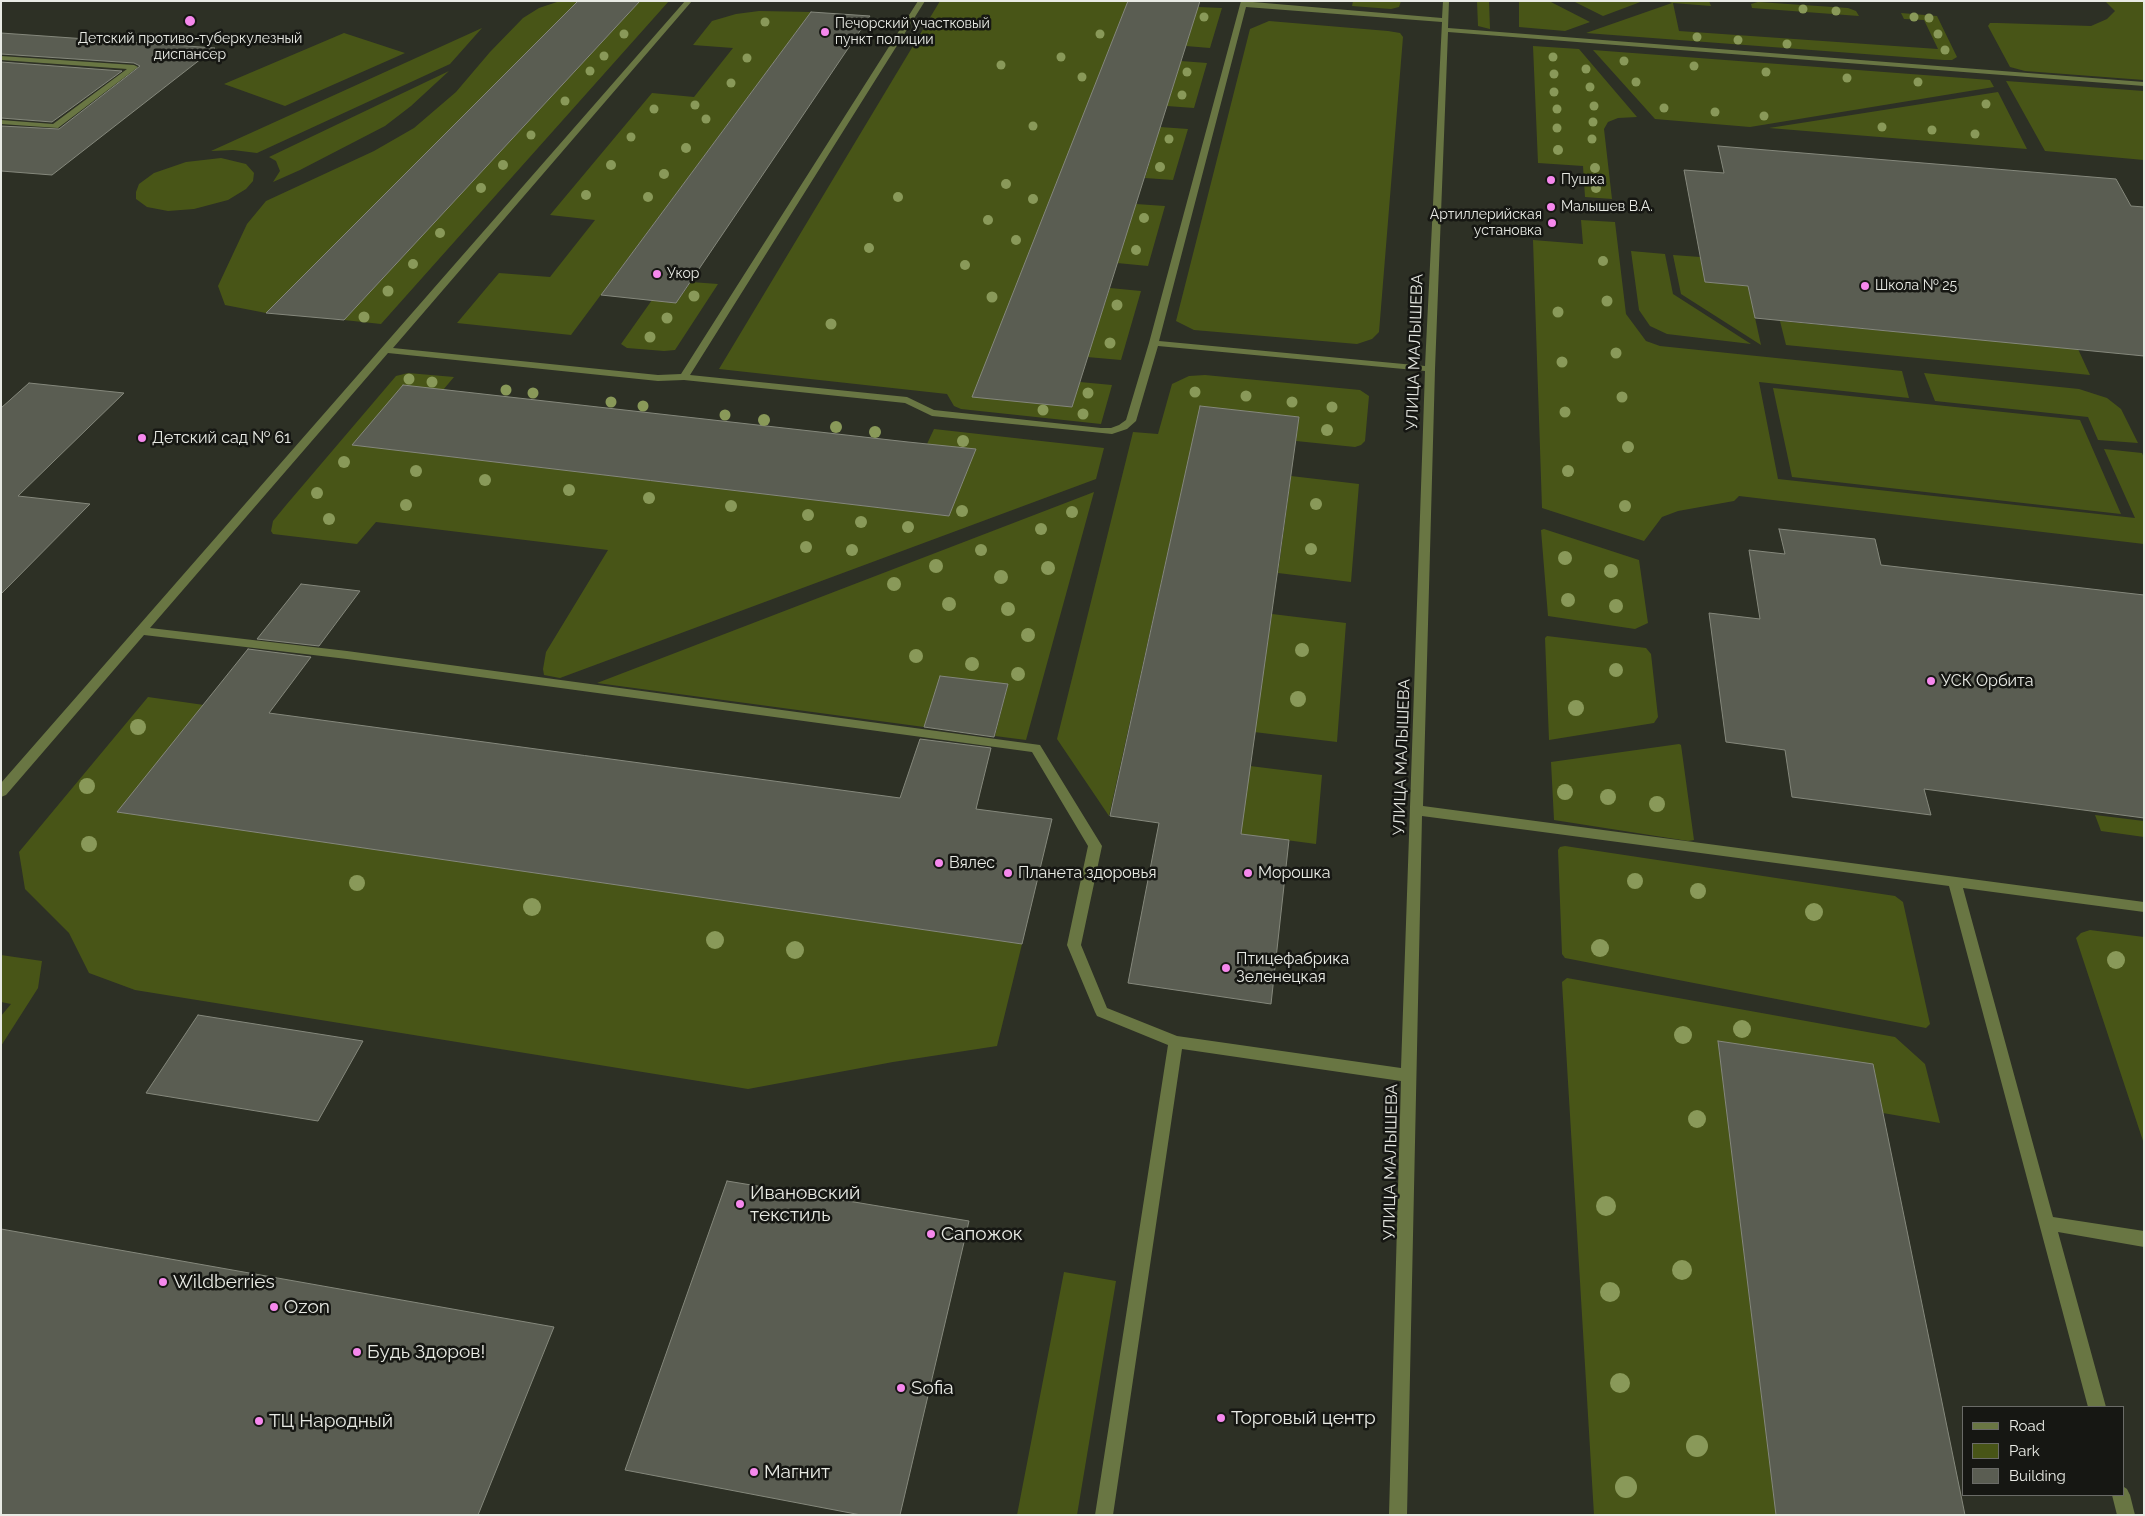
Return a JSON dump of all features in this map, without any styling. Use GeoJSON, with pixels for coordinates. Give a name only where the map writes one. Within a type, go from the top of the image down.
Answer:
{"type":"FeatureCollection","features":[{"type":"Feature","properties":{"kind":"street"},"geometry":{"type":"LineString","coordinates":[[1,792],[689,1]]}},
{"type":"Feature","properties":{"kind":"street"},"geometry":{"type":"LineString","coordinates":[[684,377],[922,1]]}},
{"type":"Feature","properties":{"kind":"street","name":"УЛИЦА МАЛЫШЕВА"},"geometry":{"type":"LineString","coordinates":[[1398,1515],[1430,369],[1446,1]]}},
{"type":"Feature","properties":{"kind":"street"},"geometry":{"type":"LineString","coordinates":[[386,350],[658,378],[684,377],[907,400],[932,413],[1112,430],[1131,422],[1154,343],[1243,3],[1444,25],[2144,84]]}},
{"type":"Feature","properties":{"kind":"street"},"geometry":{"type":"LineString","coordinates":[[1,58],[134,67],[55,126],[1,122]]}},
{"type":"Feature","properties":{"kind":"street"},"geometry":{"type":"LineString","coordinates":[[1154,343],[1430,369]]}},
{"type":"Feature","properties":{"kind":"street"},"geometry":{"type":"LineString","coordinates":[[142,630],[366,658],[1036,748],[1095,846],[1074,945],[1102,1012],[1176,1042],[1409,1076]]}},
{"type":"Feature","properties":{"kind":"street"},"geometry":{"type":"LineString","coordinates":[[1417,810],[2144,908]]}},
{"type":"Feature","properties":{"kind":"street"},"geometry":{"type":"LineString","coordinates":[[1955,882],[2097,1406]]}},
{"type":"Feature","properties":{"kind":"street"},"geometry":{"type":"LineString","coordinates":[[1104,1515],[1176,1042]]}},
{"type":"Feature","properties":{"kind":"street"},"geometry":{"type":"LineString","coordinates":[[2047,1223],[2144,1239]]}},
{"type":"Feature","properties":{"kind":"street"},"geometry":{"type":"LineString","coordinates":[[2121,1496],[2126,1515]]}},
{"type":"Feature","properties":{"kind":"green space"},"geometry":{"type":"Polygon","coordinates":[[[560,1],[578,1],[266,313],[225,305],[218,286],[247,224],[266,201],[374,151],[414,128],[456,92],[490,52],[523,18],[539,8],[560,1]]]}},
{"type":"Feature","properties":{"kind":"green space"},"geometry":{"type":"Polygon","coordinates":[[[640,1],[669,1],[381,324],[344,320],[640,1]]]}},
{"type":"Feature","properties":{"kind":"green space"},"geometry":{"type":"Polygon","coordinates":[[[940,1],[1128,1],[973,397],[1072,407],[1080,382],[1112,385],[1101,424],[961,409],[954,406],[947,394],[719,369],[940,1]]]}},
{"type":"Feature","properties":{"kind":"green space"},"geometry":{"type":"Polygon","coordinates":[[[1353,1],[1401,1],[1399,7],[1391,9],[1352,6],[1353,1]]]}},
{"type":"Feature","properties":{"kind":"green space"},"geometry":{"type":"Polygon","coordinates":[[[1477,1],[1489,1],[1490,29],[1478,26],[1477,1]]]}},
{"type":"Feature","properties":{"kind":"green space"},"geometry":{"type":"Polygon","coordinates":[[[1519,1],[1549,1],[1590,22],[1565,31],[1519,27],[1519,1]]]}},
{"type":"Feature","properties":{"kind":"green space"},"geometry":{"type":"Polygon","coordinates":[[[1573,1],[1643,1],[1603,16],[1573,1]]]}},
{"type":"Feature","properties":{"kind":"green space"},"geometry":{"type":"Polygon","coordinates":[[[1666,1],[1709,1],[1711,6],[1673,3],[1679,31],[1938,49],[1924,20],[1904,19],[1901,13],[1937,16],[1957,57],[1952,60],[1944,60],[1586,33],[1672,3],[1666,1]]]}},
{"type":"Feature","properties":{"kind":"green space"},"geometry":{"type":"Polygon","coordinates":[[[2105,1],[2144,1],[2144,80],[2025,71],[2010,67],[1988,26],[1990,23],[1998,23],[2091,26],[2107,19],[2115,11],[2105,1]]]}},
{"type":"Feature","properties":{"kind":"green space"},"geometry":{"type":"Polygon","coordinates":[[[1758,2],[1848,8],[1856,11],[1859,16],[1752,8],[1751,4],[1758,2]]]}},
{"type":"Feature","properties":{"kind":"green space"},"geometry":{"type":"Polygon","coordinates":[[[1198,7],[1222,8],[1210,48],[1186,46],[1198,7]]]}},
{"type":"Feature","properties":{"kind":"green space"},"geometry":{"type":"Polygon","coordinates":[[[759,11],[811,12],[571,335],[457,323],[499,273],[550,277],[595,220],[550,215],[652,93],[694,97],[733,48],[693,45],[712,21],[736,14],[759,11]]]}},
{"type":"Feature","properties":{"kind":"green space"},"geometry":{"type":"Polygon","coordinates":[[[1269,21],[1388,31],[1400,33],[1403,37],[1379,332],[1372,339],[1357,344],[1194,330],[1176,321],[1250,29],[1269,21]]]}},
{"type":"Feature","properties":{"kind":"green space"},"geometry":{"type":"Polygon","coordinates":[[[482,28],[450,64],[257,153],[233,150],[211,151],[482,28]]]}},
{"type":"Feature","properties":{"kind":"green space"},"geometry":{"type":"Polygon","coordinates":[[[344,33],[405,53],[285,106],[224,84],[344,33]]]}},
{"type":"Feature","properties":{"kind":"green space"},"geometry":{"type":"Polygon","coordinates":[[[1533,46],[1579,49],[1637,117],[1618,118],[1608,122],[1604,129],[1612,199],[1585,197],[1583,166],[1538,163],[1533,46]]]}},
{"type":"Feature","properties":{"kind":"green space"},"geometry":{"type":"Polygon","coordinates":[[[1593,50],[1990,80],[1994,87],[1750,127],[1655,119],[1593,50]]]}},
{"type":"Feature","properties":{"kind":"green space"},"geometry":{"type":"Polygon","coordinates":[[[1181,61],[1207,63],[1194,108],[1167,106],[1181,61]]]}},
{"type":"Feature","properties":{"kind":"green space"},"geometry":{"type":"Polygon","coordinates":[[[449,71],[411,106],[385,126],[273,182],[280,171],[276,161],[269,157],[449,71]]]}},
{"type":"Feature","properties":{"kind":"green space"},"geometry":{"type":"Polygon","coordinates":[[[2006,81],[2144,91],[2144,160],[2045,151],[2006,81]]]}},
{"type":"Feature","properties":{"kind":"green space"},"geometry":{"type":"Polygon","coordinates":[[[1998,92],[2027,149],[1769,128],[1998,92]]]}},
{"type":"Feature","properties":{"kind":"green space"},"geometry":{"type":"Polygon","coordinates":[[[1160,127],[1188,129],[1173,180],[1145,178],[1160,127]]]}},
{"type":"Feature","properties":{"kind":"green space"},"geometry":{"type":"Polygon","coordinates":[[[221,158],[246,164],[254,173],[253,181],[246,189],[228,200],[194,209],[168,211],[147,207],[136,199],[139,184],[154,173],[186,162],[221,158]]]}},
{"type":"Feature","properties":{"kind":"green space"},"geometry":{"type":"Polygon","coordinates":[[[1136,204],[1165,206],[1148,266],[1117,263],[1136,204]]]}},
{"type":"Feature","properties":{"kind":"green space"},"geometry":{"type":"Polygon","coordinates":[[[1581,220],[1615,222],[1626,314],[1646,341],[1660,346],[1902,371],[1909,398],[1759,382],[1778,479],[2135,518],[2104,449],[2142,453],[2144,458],[2144,544],[1739,496],[1734,501],[1678,511],[1662,517],[1644,541],[1542,508],[1533,240],[1583,244],[1581,220]]]}},
{"type":"Feature","properties":{"kind":"green space"},"geometry":{"type":"Polygon","coordinates":[[[1631,251],[1665,254],[1673,294],[1751,344],[1667,334],[1650,326],[1639,310],[1631,251]]]}},
{"type":"Feature","properties":{"kind":"green space"},"geometry":{"type":"Polygon","coordinates":[[[1673,255],[1700,257],[1705,282],[1748,286],[1761,345],[1681,294],[1673,255]]]}},
{"type":"Feature","properties":{"kind":"green space"},"geometry":{"type":"Polygon","coordinates":[[[691,282],[718,284],[675,350],[627,348],[621,344],[652,300],[676,303],[691,282]]]}},
{"type":"Feature","properties":{"kind":"green space"},"geometry":{"type":"Polygon","coordinates":[[[1110,288],[1141,291],[1121,360],[1087,357],[1110,288]]]}},
{"type":"Feature","properties":{"kind":"green space"},"geometry":{"type":"Polygon","coordinates":[[[1780,321],[2078,349],[2090,375],[1786,345],[1780,321]]]}},
{"type":"Feature","properties":{"kind":"green space"},"geometry":{"type":"Polygon","coordinates":[[[408,373],[454,377],[443,390],[353,445],[949,516],[975,450],[927,444],[934,429],[1104,448],[1096,479],[560,678],[544,675],[543,669],[546,652],[608,550],[376,522],[357,544],[273,534],[271,531],[273,521],[396,376],[408,373]]]}},
{"type":"Feature","properties":{"kind":"green space"},"geometry":{"type":"Polygon","coordinates":[[[1924,373],[2079,389],[2107,398],[2121,409],[2138,443],[2098,440],[2088,417],[1935,401],[1924,373]]]}},
{"type":"Feature","properties":{"kind":"green space"},"geometry":{"type":"Polygon","coordinates":[[[1205,375],[1360,390],[1369,396],[1365,441],[1355,447],[1296,441],[1299,417],[1200,407],[1109,816],[1057,739],[1133,432],[1158,434],[1172,384],[1189,376],[1205,375]]]}},
{"type":"Feature","properties":{"kind":"green space"},"geometry":{"type":"Polygon","coordinates":[[[1773,388],[2080,420],[2121,514],[1792,477],[1773,388]]]}},
{"type":"Feature","properties":{"kind":"green space"},"geometry":{"type":"Polygon","coordinates":[[[1291,476],[1359,484],[1351,582],[1278,573],[1291,476]]]}},
{"type":"Feature","properties":{"kind":"green space"},"geometry":{"type":"Polygon","coordinates":[[[1094,492],[1026,740],[995,736],[1008,684],[941,676],[924,727],[597,683],[1094,492]]]}},
{"type":"Feature","properties":{"kind":"green space"},"geometry":{"type":"Polygon","coordinates":[[[1544,529],[1639,560],[1648,623],[1635,629],[1548,616],[1541,530],[1544,529]]]}},
{"type":"Feature","properties":{"kind":"green space"},"geometry":{"type":"Polygon","coordinates":[[[1272,614],[1346,623],[1337,742],[1254,732],[1272,614]]]}},
{"type":"Feature","properties":{"kind":"green space"},"geometry":{"type":"Polygon","coordinates":[[[1547,636],[1646,648],[1651,654],[1658,717],[1654,723],[1549,740],[1545,638],[1547,636]]]}},
{"type":"Feature","properties":{"kind":"green space"},"geometry":{"type":"Polygon","coordinates":[[[148,697],[204,705],[118,812],[1022,944],[997,1046],[893,1062],[748,1089],[135,990],[89,973],[69,933],[25,889],[19,852],[148,697]]]}},
{"type":"Feature","properties":{"kind":"green space"},"geometry":{"type":"Polygon","coordinates":[[[1681,745],[1694,840],[1688,841],[1554,820],[1551,762],[1681,745]]]}},
{"type":"Feature","properties":{"kind":"green space"},"geometry":{"type":"Polygon","coordinates":[[[1250,766],[1322,775],[1316,844],[1241,834],[1250,766]]]}},
{"type":"Feature","properties":{"kind":"green space"},"geometry":{"type":"Polygon","coordinates":[[[2095,815],[2144,821],[2144,837],[2101,831],[2095,815]]]}},
{"type":"Feature","properties":{"kind":"green space"},"geometry":{"type":"Polygon","coordinates":[[[1565,846],[1895,896],[1903,902],[1930,1024],[1926,1028],[1565,958],[1562,954],[1558,850],[1560,847],[1565,846]]]}},
{"type":"Feature","properties":{"kind":"green space"},"geometry":{"type":"Polygon","coordinates":[[[2090,930],[2144,937],[2144,1144],[2076,938],[2081,933],[2090,930]]]}},
{"type":"Feature","properties":{"kind":"green space"},"geometry":{"type":"Polygon","coordinates":[[[1,955],[42,961],[38,988],[1,1046],[1,1016],[11,1004],[1,1002],[1,955]]]}},
{"type":"Feature","properties":{"kind":"green space"},"geometry":{"type":"Polygon","coordinates":[[[1567,978],[1895,1037],[1925,1064],[1940,1123],[1883,1113],[1872,1064],[1718,1041],[1776,1515],[1594,1515],[1562,982],[1567,978]]]}},
{"type":"Feature","properties":{"kind":"green space"},"geometry":{"type":"Polygon","coordinates":[[[1064,1272],[1116,1281],[1077,1515],[1017,1515],[1064,1272]]]}},
{"type":"Feature","properties":{"kind":"building"},"geometry":{"type":"Polygon","coordinates":[[[578,1],[640,1],[344,320],[266,313],[578,1]]]}},
{"type":"Feature","properties":{"kind":"building"},"geometry":{"type":"Polygon","coordinates":[[[1128,1],[1200,1],[1072,407],[972,397],[1128,1]]]}},
{"type":"Feature","properties":{"kind":"building"},"geometry":{"type":"Polygon","coordinates":[[[811,12],[870,16],[676,303],[601,295],[811,12]]]}},
{"type":"Feature","properties":{"kind":"building"},"geometry":{"type":"Polygon","coordinates":[[[1,33],[215,48],[52,175],[1,171],[1,126],[59,129],[140,66],[134,63],[1,54],[1,33]]]}},
{"type":"Feature","properties":{"kind":"building"},"geometry":{"type":"Polygon","coordinates":[[[1,62],[122,71],[52,122],[1,118],[1,62]]]}},
{"type":"Feature","properties":{"kind":"building"},"geometry":{"type":"Polygon","coordinates":[[[1718,146],[2116,179],[2131,206],[2144,207],[2144,356],[1755,318],[1748,286],[1705,282],[1684,170],[1724,173],[1718,146]]]}},
{"type":"Feature","properties":{"kind":"building"},"geometry":{"type":"Polygon","coordinates":[[[29,383],[124,393],[18,496],[90,504],[1,594],[1,408],[29,383]]]}},
{"type":"Feature","properties":{"kind":"building"},"geometry":{"type":"Polygon","coordinates":[[[403,385],[976,449],[949,516],[352,445],[403,385]]]}},
{"type":"Feature","properties":{"kind":"building"},"geometry":{"type":"Polygon","coordinates":[[[1200,406],[1299,417],[1241,834],[1289,840],[1271,1004],[1128,983],[1159,823],[1110,816],[1200,406]]]}},
{"type":"Feature","properties":{"kind":"building","name":"УСК Орбита"},"geometry":{"type":"Polygon","coordinates":[[[1779,529],[1875,539],[1881,565],[2144,595],[2144,818],[1924,789],[1931,815],[1792,797],[1785,750],[1726,742],[1709,613],[1760,619],[1749,550],[1785,554],[1779,529]]]}},
{"type":"Feature","properties":{"kind":"building"},"geometry":{"type":"Polygon","coordinates":[[[301,584],[360,591],[319,646],[257,639],[301,584]]]}},
{"type":"Feature","properties":{"kind":"building"},"geometry":{"type":"Polygon","coordinates":[[[248,649],[311,657],[269,713],[900,798],[920,739],[991,748],[976,809],[1052,819],[1022,944],[117,812],[248,649]]]}},
{"type":"Feature","properties":{"kind":"building"},"geometry":{"type":"Polygon","coordinates":[[[940,676],[1008,684],[994,737],[924,727],[940,676]]]}},
{"type":"Feature","properties":{"kind":"building"},"geometry":{"type":"Polygon","coordinates":[[[198,1015],[363,1041],[318,1121],[146,1093],[198,1015]]]}},
{"type":"Feature","properties":{"kind":"building"},"geometry":{"type":"Polygon","coordinates":[[[1718,1041],[1873,1064],[1965,1515],[1776,1515],[1718,1041]]]}},
{"type":"Feature","properties":{"kind":"building"},"geometry":{"type":"Polygon","coordinates":[[[727,1181],[969,1221],[900,1515],[861,1515],[625,1470],[727,1181]]]}},
{"type":"Feature","properties":{"kind":"building","name":"ТЦ Народный"},"geometry":{"type":"Polygon","coordinates":[[[1,1229],[554,1327],[478,1515],[1,1515],[1,1229]]]}},
{"type":"Feature","properties":{"kind":"place","name":"Детский противо-туберкулезный диспансер"},"geometry":{"type":"Point","coordinates":[190,21]}},
{"type":"Feature","properties":{"kind":"place","name":"Печорский участковый пункт полиции"},"geometry":{"type":"Point","coordinates":[825,32]}},
{"type":"Feature","properties":{"kind":"place","name":"Пушка"},"geometry":{"type":"Point","coordinates":[1551,180]}},
{"type":"Feature","properties":{"kind":"place","name":"Малышев В.А."},"geometry":{"type":"Point","coordinates":[1551,207]}},
{"type":"Feature","properties":{"kind":"place","name":"Артиллерийская установка"},"geometry":{"type":"Point","coordinates":[1552,223]}},
{"type":"Feature","properties":{"kind":"place","name":"Укор"},"geometry":{"type":"Point","coordinates":[657,274]}},
{"type":"Feature","properties":{"kind":"place","name":"Школа № 25"},"geometry":{"type":"Point","coordinates":[1865,286]}},
{"type":"Feature","properties":{"kind":"place","name":"Детский сад № 61"},"geometry":{"type":"Point","coordinates":[142,438]}},
{"type":"Feature","properties":{"kind":"place","name":"УСК Орбита"},"geometry":{"type":"Point","coordinates":[1931,681]}},
{"type":"Feature","properties":{"kind":"place","name":"Вялес"},"geometry":{"type":"Point","coordinates":[939,863]}},
{"type":"Feature","properties":{"kind":"place","name":"Планета здоровья"},"geometry":{"type":"Point","coordinates":[1008,873]}},
{"type":"Feature","properties":{"kind":"place","name":"Морошка"},"geometry":{"type":"Point","coordinates":[1248,873]}},
{"type":"Feature","properties":{"kind":"place","name":"Птицефабрика Зеленецкая"},"geometry":{"type":"Point","coordinates":[1226,968]}},
{"type":"Feature","properties":{"kind":"place","name":"Ивановский текстиль"},"geometry":{"type":"Point","coordinates":[740,1204]}},
{"type":"Feature","properties":{"kind":"place","name":"Сапожок"},"geometry":{"type":"Point","coordinates":[931,1234]}},
{"type":"Feature","properties":{"kind":"place","name":"Wildberries"},"geometry":{"type":"Point","coordinates":[163,1282]}},
{"type":"Feature","properties":{"kind":"place","name":"Ozon"},"geometry":{"type":"Point","coordinates":[274,1307]}},
{"type":"Feature","properties":{"kind":"place","name":"Будь Здоров!"},"geometry":{"type":"Point","coordinates":[357,1352]}},
{"type":"Feature","properties":{"kind":"place","name":"Sofia"},"geometry":{"type":"Point","coordinates":[901,1388]}},
{"type":"Feature","properties":{"kind":"place","name":"Торговый центр"},"geometry":{"type":"Point","coordinates":[1221,1418]}},
{"type":"Feature","properties":{"kind":"place","name":"ТЦ Народный"},"geometry":{"type":"Point","coordinates":[259,1421]}},
{"type":"Feature","properties":{"kind":"place","name":"Магнит"},"geometry":{"type":"Point","coordinates":[754,1472]}}]}
